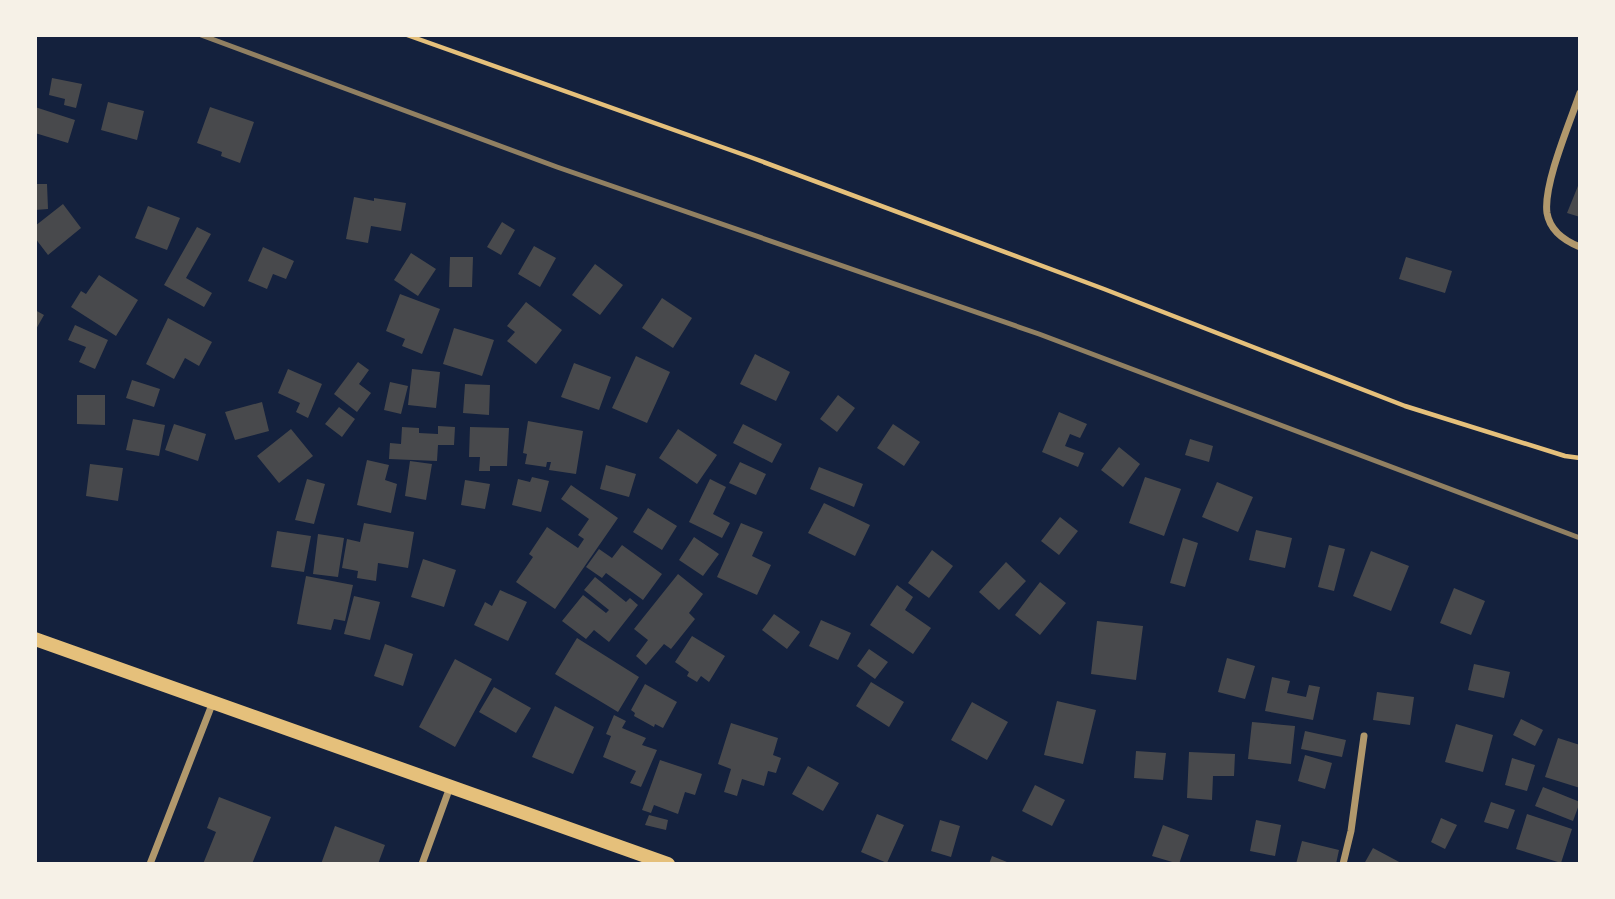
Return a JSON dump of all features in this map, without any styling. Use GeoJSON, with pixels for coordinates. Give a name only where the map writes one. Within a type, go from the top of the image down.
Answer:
{"type":"FeatureCollection","features":[{"type":"Feature","properties":{"kind":"main road"},"geometry":{"type":"LineString","coordinates":[[35,639],[668,864]]}},
{"type":"Feature","properties":{"kind":"street"},"geometry":{"type":"LineString","coordinates":[[1580,93],[1548,191],[1547,215],[1555,230],[1566,241],[1580,247]]}},
{"type":"Feature","properties":{"kind":"street"},"geometry":{"type":"LineString","coordinates":[[150,864],[213,702]]}},
{"type":"Feature","properties":{"kind":"street"},"geometry":{"type":"LineString","coordinates":[[1343,864],[1351,831],[1364,736]]}},
{"type":"Feature","properties":{"kind":"street"},"geometry":{"type":"LineString","coordinates":[[422,864],[450,787]]}},
{"type":"Feature","properties":{"kind":"path"},"geometry":{"type":"LineString","coordinates":[[407,35],[750,157],[1104,289],[1405,406],[1565,456],[1580,458]]}},
{"type":"Feature","properties":{"kind":"building"},"geometry":{"type":"Polygon","coordinates":[[[52,78],[82,84],[76,108],[64,105],[65,99],[49,95],[52,78]]]}},
{"type":"Feature","properties":{"kind":"building"},"geometry":{"type":"Polygon","coordinates":[[[108,102],[144,111],[137,140],[101,130],[108,102]]]}},
{"type":"Feature","properties":{"kind":"building"},"geometry":{"type":"Polygon","coordinates":[[[35,107],[75,120],[68,143],[35,133],[35,107]]]}},
{"type":"Feature","properties":{"kind":"building"},"geometry":{"type":"Polygon","coordinates":[[[210,107],[254,122],[240,163],[221,156],[222,152],[197,143],[210,107]]]}},
{"type":"Feature","properties":{"kind":"building"},"geometry":{"type":"Polygon","coordinates":[[[1580,181],[1580,217],[1567,213],[1580,181]]]}},
{"type":"Feature","properties":{"kind":"building"},"geometry":{"type":"Polygon","coordinates":[[[35,184],[47,184],[48,209],[35,210],[35,184]]]}},
{"type":"Feature","properties":{"kind":"building"},"geometry":{"type":"Polygon","coordinates":[[[354,197],[406,203],[401,231],[371,226],[368,243],[346,239],[354,197]]]}},
{"type":"Feature","properties":{"kind":"building"},"geometry":{"type":"Polygon","coordinates":[[[63,204],[81,228],[48,255],[35,238],[35,226],[63,204]]]}},
{"type":"Feature","properties":{"kind":"building"},"geometry":{"type":"Polygon","coordinates":[[[148,206],[180,218],[167,250],[135,238],[148,206]]]}},
{"type":"Feature","properties":{"kind":"building"},"geometry":{"type":"Polygon","coordinates":[[[502,222],[515,230],[501,255],[487,247],[502,222]]]}},
{"type":"Feature","properties":{"kind":"building"},"geometry":{"type":"Polygon","coordinates":[[[197,227],[211,234],[186,278],[212,293],[204,307],[164,285],[197,227]]]}},
{"type":"Feature","properties":{"kind":"building"},"geometry":{"type":"Polygon","coordinates":[[[534,246],[556,258],[540,287],[518,274],[534,246]]]}},
{"type":"Feature","properties":{"kind":"building"},"geometry":{"type":"Polygon","coordinates":[[[263,247],[294,261],[286,279],[273,274],[267,289],[248,281],[263,247]]]}},
{"type":"Feature","properties":{"kind":"building"},"geometry":{"type":"Polygon","coordinates":[[[411,253],[436,269],[418,296],[394,280],[411,253]]]}},
{"type":"Feature","properties":{"kind":"building"},"geometry":{"type":"Polygon","coordinates":[[[450,257],[473,257],[472,287],[449,287],[450,257]]]}},
{"type":"Feature","properties":{"kind":"building"},"geometry":{"type":"Polygon","coordinates":[[[1406,257],[1452,271],[1445,293],[1399,279],[1406,257]]]}},
{"type":"Feature","properties":{"kind":"building"},"geometry":{"type":"Polygon","coordinates":[[[595,264],[623,285],[600,315],[572,295],[595,264]]]}},
{"type":"Feature","properties":{"kind":"building"},"geometry":{"type":"Polygon","coordinates":[[[99,275],[138,300],[116,336],[71,307],[81,291],[86,294],[99,275]]]}},
{"type":"Feature","properties":{"kind":"building"},"geometry":{"type":"Polygon","coordinates":[[[400,294],[440,309],[422,354],[402,346],[405,339],[386,331],[400,294]]]}},
{"type":"Feature","properties":{"kind":"building"},"geometry":{"type":"Polygon","coordinates":[[[662,298],[692,318],[673,348],[642,328],[662,298]]]}},
{"type":"Feature","properties":{"kind":"building"},"geometry":{"type":"Polygon","coordinates":[[[526,302],[562,330],[536,364],[507,341],[515,332],[507,326],[526,302]]]}},
{"type":"Feature","properties":{"kind":"building"},"geometry":{"type":"Polygon","coordinates":[[[35,310],[44,315],[35,331],[35,310]]]}},
{"type":"Feature","properties":{"kind":"building"},"geometry":{"type":"Polygon","coordinates":[[[168,318],[212,342],[199,366],[185,358],[174,379],[146,364],[168,318]]]}},
{"type":"Feature","properties":{"kind":"building"},"geometry":{"type":"Polygon","coordinates":[[[75,325],[108,340],[95,369],[79,362],[86,347],[68,340],[75,325]]]}},
{"type":"Feature","properties":{"kind":"building"},"geometry":{"type":"Polygon","coordinates":[[[454,328],[494,340],[482,376],[443,364],[454,328]]]}},
{"type":"Feature","properties":{"kind":"building"},"geometry":{"type":"Polygon","coordinates":[[[755,354],[790,372],[776,401],[740,384],[755,354]]]}},
{"type":"Feature","properties":{"kind":"building"},"geometry":{"type":"Polygon","coordinates":[[[636,356],[670,372],[647,423],[612,408],[636,356]]]}},
{"type":"Feature","properties":{"kind":"building"},"geometry":{"type":"Polygon","coordinates":[[[358,362],[369,370],[359,384],[371,393],[357,412],[334,394],[358,362]]]}},
{"type":"Feature","properties":{"kind":"building"},"geometry":{"type":"Polygon","coordinates":[[[574,363],[611,377],[599,410],[561,397],[574,363]]]}},
{"type":"Feature","properties":{"kind":"building"},"geometry":{"type":"Polygon","coordinates":[[[288,369],[322,384],[308,418],[296,412],[300,403],[278,393],[288,369]]]}},
{"type":"Feature","properties":{"kind":"building"},"geometry":{"type":"Polygon","coordinates":[[[412,369],[440,372],[436,408],[408,405],[412,369]]]}},
{"type":"Feature","properties":{"kind":"building"},"geometry":{"type":"Polygon","coordinates":[[[132,380],[160,389],[154,407],[126,398],[132,380]]]}},
{"type":"Feature","properties":{"kind":"building"},"geometry":{"type":"Polygon","coordinates":[[[390,382],[408,386],[401,414],[384,410],[390,382]]]}},
{"type":"Feature","properties":{"kind":"building"},"geometry":{"type":"Polygon","coordinates":[[[465,384],[490,385],[489,415],[463,413],[465,384]]]}},
{"type":"Feature","properties":{"kind":"building"},"geometry":{"type":"Polygon","coordinates":[[[77,395],[105,395],[105,425],[77,424],[77,395]]]}},
{"type":"Feature","properties":{"kind":"building"},"geometry":{"type":"Polygon","coordinates":[[[838,395],[855,408],[837,432],[820,419],[838,395]]]}},
{"type":"Feature","properties":{"kind":"building"},"geometry":{"type":"Polygon","coordinates":[[[262,402],[269,431],[235,440],[225,412],[262,402]]]}},
{"type":"Feature","properties":{"kind":"building"},"geometry":{"type":"Polygon","coordinates":[[[339,407],[355,419],[342,437],[325,424],[339,407]]]}},
{"type":"Feature","properties":{"kind":"building"},"geometry":{"type":"Polygon","coordinates":[[[1059,412],[1087,424],[1080,438],[1070,434],[1065,446],[1084,453],[1078,467],[1042,452],[1059,412]]]}},
{"type":"Feature","properties":{"kind":"building"},"geometry":{"type":"Polygon","coordinates":[[[133,419],[165,425],[159,456],[126,450],[133,419]]]}},
{"type":"Feature","properties":{"kind":"building"},"geometry":{"type":"Polygon","coordinates":[[[528,421],[583,431],[576,474],[549,470],[551,462],[547,462],[546,467],[525,464],[527,454],[523,453],[528,421]]]}},
{"type":"Feature","properties":{"kind":"building"},"geometry":{"type":"Polygon","coordinates":[[[174,424],[206,434],[198,461],[165,450],[174,424]]]}},
{"type":"Feature","properties":{"kind":"building"},"geometry":{"type":"Polygon","coordinates":[[[743,424],[782,444],[772,463],[733,443],[743,424]]]}},
{"type":"Feature","properties":{"kind":"building"},"geometry":{"type":"Polygon","coordinates":[[[893,424],[920,442],[904,466],[877,448],[893,424]]]}},
{"type":"Feature","properties":{"kind":"building"},"geometry":{"type":"Polygon","coordinates":[[[438,426],[455,427],[454,445],[438,445],[437,461],[389,459],[390,443],[401,444],[402,427],[419,428],[419,433],[438,434],[438,426]]]}},
{"type":"Feature","properties":{"kind":"building"},"geometry":{"type":"Polygon","coordinates":[[[470,427],[509,428],[507,466],[490,466],[490,471],[479,471],[480,457],[469,457],[470,427]]]}},
{"type":"Feature","properties":{"kind":"building"},"geometry":{"type":"Polygon","coordinates":[[[291,429],[313,456],[279,483],[257,456],[291,429]]]}},
{"type":"Feature","properties":{"kind":"building"},"geometry":{"type":"Polygon","coordinates":[[[678,429],[717,455],[697,484],[659,458],[678,429]]]}},
{"type":"Feature","properties":{"kind":"building"},"geometry":{"type":"Polygon","coordinates":[[[1190,439],[1213,446],[1209,462],[1185,455],[1190,439]]]}},
{"type":"Feature","properties":{"kind":"building"},"geometry":{"type":"Polygon","coordinates":[[[1119,447],[1140,464],[1123,487],[1101,470],[1119,447]]]}},
{"type":"Feature","properties":{"kind":"building"},"geometry":{"type":"Polygon","coordinates":[[[367,460],[389,465],[385,480],[397,484],[391,513],[357,505],[367,460]]]}},
{"type":"Feature","properties":{"kind":"building"},"geometry":{"type":"Polygon","coordinates":[[[410,461],[432,464],[426,500],[405,496],[410,461]]]}},
{"type":"Feature","properties":{"kind":"building"},"geometry":{"type":"Polygon","coordinates":[[[740,462],[766,474],[756,495],[729,483],[740,462]]]}},
{"type":"Feature","properties":{"kind":"building"},"geometry":{"type":"Polygon","coordinates":[[[90,464],[123,468],[118,501],[86,496],[90,464]]]}},
{"type":"Feature","properties":{"kind":"building"},"geometry":{"type":"Polygon","coordinates":[[[606,465],[636,474],[629,497],[600,489],[606,465]]]}},
{"type":"Feature","properties":{"kind":"building"},"geometry":{"type":"Polygon","coordinates":[[[819,467],[863,484],[854,507],[810,489],[819,467]]]}},
{"type":"Feature","properties":{"kind":"building"},"geometry":{"type":"Polygon","coordinates":[[[532,477],[549,481],[541,512],[512,505],[518,479],[530,482],[532,477]]]}},
{"type":"Feature","properties":{"kind":"building"},"geometry":{"type":"Polygon","coordinates":[[[1145,477],[1181,489],[1164,536],[1129,523],[1145,477]]]}},
{"type":"Feature","properties":{"kind":"building"},"geometry":{"type":"Polygon","coordinates":[[[307,479],[325,484],[314,524],[295,520],[307,479]]]}},
{"type":"Feature","properties":{"kind":"building"},"geometry":{"type":"Polygon","coordinates":[[[710,479],[726,487],[713,514],[730,523],[722,538],[689,522],[710,479]]]}},
{"type":"Feature","properties":{"kind":"building"},"geometry":{"type":"Polygon","coordinates":[[[465,480],[490,484],[485,509],[461,505],[465,480]]]}},
{"type":"Feature","properties":{"kind":"building"},"geometry":{"type":"Polygon","coordinates":[[[1217,482],[1253,497],[1238,532],[1202,517],[1217,482]]]}},
{"type":"Feature","properties":{"kind":"building"},"geometry":{"type":"Polygon","coordinates":[[[571,485],[618,518],[555,609],[516,582],[533,557],[529,554],[547,527],[578,548],[584,539],[578,535],[589,519],[561,499],[571,485]]]}},
{"type":"Feature","properties":{"kind":"building"},"geometry":{"type":"Polygon","coordinates":[[[824,503],[870,525],[855,556],[808,533],[824,503]]]}},
{"type":"Feature","properties":{"kind":"building"},"geometry":{"type":"Polygon","coordinates":[[[648,508],[677,526],[662,550],[633,532],[648,508]]]}},
{"type":"Feature","properties":{"kind":"building"},"geometry":{"type":"Polygon","coordinates":[[[1060,517],[1078,531],[1059,555],[1041,541],[1060,517]]]}},
{"type":"Feature","properties":{"kind":"building"},"geometry":{"type":"Polygon","coordinates":[[[364,523],[414,532],[408,568],[378,563],[376,581],[357,578],[358,571],[342,568],[347,539],[360,542],[364,523]]]}},
{"type":"Feature","properties":{"kind":"building"},"geometry":{"type":"Polygon","coordinates":[[[741,523],[763,532],[752,556],[771,565],[757,595],[717,577],[741,523]]]}},
{"type":"Feature","properties":{"kind":"building"},"geometry":{"type":"Polygon","coordinates":[[[1256,530],[1292,538],[1285,568],[1249,560],[1256,530]]]}},
{"type":"Feature","properties":{"kind":"building"},"geometry":{"type":"Polygon","coordinates":[[[277,531],[311,536],[304,572],[271,567],[277,531]]]}},
{"type":"Feature","properties":{"kind":"building"},"geometry":{"type":"Polygon","coordinates":[[[318,534],[344,538],[338,577],[313,574],[318,534]]]}},
{"type":"Feature","properties":{"kind":"building"},"geometry":{"type":"Polygon","coordinates":[[[694,537],[719,554],[703,576],[679,560],[694,537]]]}},
{"type":"Feature","properties":{"kind":"building"},"geometry":{"type":"Polygon","coordinates":[[[1183,538],[1198,543],[1185,587],[1170,583],[1183,538]]]}},
{"type":"Feature","properties":{"kind":"building"},"geometry":{"type":"Polygon","coordinates":[[[622,545],[662,574],[643,600],[606,573],[602,578],[586,567],[599,549],[612,558],[622,545]]]}},
{"type":"Feature","properties":{"kind":"building"},"geometry":{"type":"Polygon","coordinates":[[[1329,545],[1345,549],[1334,591],[1318,587],[1329,545]]]}},
{"type":"Feature","properties":{"kind":"building"},"geometry":{"type":"Polygon","coordinates":[[[932,550],[953,566],[929,598],[908,583],[932,550]]]}},
{"type":"Feature","properties":{"kind":"building"},"geometry":{"type":"Polygon","coordinates":[[[1371,551],[1409,566],[1391,611],[1353,596],[1371,551]]]}},
{"type":"Feature","properties":{"kind":"building"},"geometry":{"type":"Polygon","coordinates":[[[423,559],[456,570],[444,607],[411,597],[423,559]]]}},
{"type":"Feature","properties":{"kind":"building"},"geometry":{"type":"Polygon","coordinates":[[[1006,562],[1026,581],[999,610],[979,592],[1006,562]]]}},
{"type":"Feature","properties":{"kind":"building"},"geometry":{"type":"Polygon","coordinates":[[[678,574],[703,594],[689,613],[695,619],[671,649],[664,644],[646,665],[636,656],[648,640],[634,629],[678,574]]]}},
{"type":"Feature","properties":{"kind":"building"},"geometry":{"type":"Polygon","coordinates":[[[306,576],[353,585],[345,621],[334,619],[331,630],[297,624],[306,576]]]}},
{"type":"Feature","properties":{"kind":"building"},"geometry":{"type":"Polygon","coordinates":[[[595,577],[626,602],[630,598],[638,605],[609,642],[594,630],[586,639],[562,621],[583,595],[606,613],[609,610],[584,590],[595,577]]]}},
{"type":"Feature","properties":{"kind":"building"},"geometry":{"type":"Polygon","coordinates":[[[1040,582],[1066,603],[1040,635],[1015,615],[1040,582]]]}},
{"type":"Feature","properties":{"kind":"building"},"geometry":{"type":"Polygon","coordinates":[[[897,585],[913,597],[905,610],[931,628],[913,654],[870,625],[897,585]]]}},
{"type":"Feature","properties":{"kind":"building"},"geometry":{"type":"Polygon","coordinates":[[[1454,588],[1485,601],[1471,635],[1440,623],[1454,588]]]}},
{"type":"Feature","properties":{"kind":"building"},"geometry":{"type":"Polygon","coordinates":[[[500,590],[527,602],[508,641],[474,625],[485,602],[492,606],[500,590]]]}},
{"type":"Feature","properties":{"kind":"building"},"geometry":{"type":"Polygon","coordinates":[[[354,596],[380,602],[370,640],[344,634],[354,596]]]}},
{"type":"Feature","properties":{"kind":"building"},"geometry":{"type":"Polygon","coordinates":[[[774,614],[800,632],[787,649],[762,630],[774,614]]]}},
{"type":"Feature","properties":{"kind":"building"},"geometry":{"type":"Polygon","coordinates":[[[821,620],[851,633],[838,660],[809,646],[821,620]]]}},
{"type":"Feature","properties":{"kind":"building"},"geometry":{"type":"Polygon","coordinates":[[[1097,621],[1143,626],[1136,680],[1091,674],[1097,621]]]}},
{"type":"Feature","properties":{"kind":"building"},"geometry":{"type":"Polygon","coordinates":[[[692,636],[725,656],[709,682],[701,676],[697,682],[687,676],[689,672],[675,662],[692,636]]]}},
{"type":"Feature","properties":{"kind":"building"},"geometry":{"type":"Polygon","coordinates":[[[577,638],[639,677],[618,712],[555,674],[577,638]]]}},
{"type":"Feature","properties":{"kind":"building"},"geometry":{"type":"Polygon","coordinates":[[[385,644],[413,654],[403,686],[374,676],[385,644]]]}},
{"type":"Feature","properties":{"kind":"building"},"geometry":{"type":"Polygon","coordinates":[[[869,649],[888,662],[875,679],[857,666],[869,649]]]}},
{"type":"Feature","properties":{"kind":"building"},"geometry":{"type":"Polygon","coordinates":[[[1227,658],[1255,666],[1245,699],[1218,692],[1227,658]]]}},
{"type":"Feature","properties":{"kind":"building"},"geometry":{"type":"Polygon","coordinates":[[[455,659],[492,679],[455,747],[419,727],[455,659]]]}},
{"type":"Feature","properties":{"kind":"building"},"geometry":{"type":"Polygon","coordinates":[[[1474,664],[1510,672],[1504,698],[1468,690],[1474,664]]]}},
{"type":"Feature","properties":{"kind":"building"},"geometry":{"type":"Polygon","coordinates":[[[1272,677],[1290,681],[1287,693],[1306,697],[1309,685],[1320,687],[1313,720],[1265,711],[1272,677]]]}},
{"type":"Feature","properties":{"kind":"building"},"geometry":{"type":"Polygon","coordinates":[[[871,682],[904,702],[889,727],[856,706],[871,682]]]}},
{"type":"Feature","properties":{"kind":"building"},"geometry":{"type":"Polygon","coordinates":[[[645,684],[677,702],[663,728],[655,724],[654,727],[634,716],[635,713],[631,710],[645,684]]]}},
{"type":"Feature","properties":{"kind":"building"},"geometry":{"type":"Polygon","coordinates":[[[494,687],[531,708],[516,733],[479,712],[494,687]]]}},
{"type":"Feature","properties":{"kind":"building"},"geometry":{"type":"Polygon","coordinates":[[[1377,692],[1414,697],[1410,725],[1373,720],[1377,692]]]}},
{"type":"Feature","properties":{"kind":"building"},"geometry":{"type":"Polygon","coordinates":[[[1057,701],[1096,710],[1083,764],[1044,755],[1057,701]]]}},
{"type":"Feature","properties":{"kind":"building"},"geometry":{"type":"Polygon","coordinates":[[[972,702],[1008,722],[987,760],[951,740],[972,702]]]}},
{"type":"Feature","properties":{"kind":"building"},"geometry":{"type":"Polygon","coordinates":[[[555,706],[594,727],[573,774],[532,757],[555,706]]]}},
{"type":"Feature","properties":{"kind":"building"},"geometry":{"type":"Polygon","coordinates":[[[614,715],[626,721],[622,728],[646,738],[642,745],[657,750],[641,787],[630,783],[636,771],[603,757],[611,736],[606,734],[614,715]]]}},
{"type":"Feature","properties":{"kind":"building"},"geometry":{"type":"Polygon","coordinates":[[[1521,719],[1543,730],[1535,746],[1513,735],[1521,719]]]}},
{"type":"Feature","properties":{"kind":"building"},"geometry":{"type":"Polygon","coordinates":[[[1252,722],[1295,726],[1291,764],[1248,759],[1252,722]]]}},
{"type":"Feature","properties":{"kind":"building"},"geometry":{"type":"Polygon","coordinates":[[[731,723],[778,738],[773,755],[781,758],[776,773],[768,771],[764,786],[742,779],[737,796],[724,792],[731,769],[718,764],[731,723]]]}},
{"type":"Feature","properties":{"kind":"building"},"geometry":{"type":"Polygon","coordinates":[[[1456,724],[1493,735],[1483,772],[1445,762],[1456,724]]]}},
{"type":"Feature","properties":{"kind":"building"},"geometry":{"type":"Polygon","coordinates":[[[1305,731],[1346,740],[1342,757],[1301,749],[1305,731]]]}},
{"type":"Feature","properties":{"kind":"building"},"geometry":{"type":"Polygon","coordinates":[[[1558,738],[1580,745],[1580,788],[1545,777],[1558,738]]]}},
{"type":"Feature","properties":{"kind":"building"},"geometry":{"type":"Polygon","coordinates":[[[1136,751],[1166,753],[1163,780],[1134,778],[1136,751]]]}},
{"type":"Feature","properties":{"kind":"building"},"geometry":{"type":"Polygon","coordinates":[[[1189,752],[1235,754],[1234,776],[1213,776],[1212,800],[1187,798],[1189,752]]]}},
{"type":"Feature","properties":{"kind":"building"},"geometry":{"type":"Polygon","coordinates":[[[1305,755],[1332,763],[1325,789],[1298,781],[1305,755]]]}},
{"type":"Feature","properties":{"kind":"building"},"geometry":{"type":"Polygon","coordinates":[[[1512,758],[1535,765],[1527,791],[1505,785],[1512,758]]]}},
{"type":"Feature","properties":{"kind":"building"},"geometry":{"type":"Polygon","coordinates":[[[660,760],[702,774],[695,795],[685,792],[678,814],[654,805],[651,813],[642,810],[660,760]]]}},
{"type":"Feature","properties":{"kind":"building"},"geometry":{"type":"Polygon","coordinates":[[[808,766],[839,783],[823,811],[792,794],[808,766]]]}},
{"type":"Feature","properties":{"kind":"building"},"geometry":{"type":"Polygon","coordinates":[[[1035,785],[1065,800],[1052,826],[1022,811],[1035,785]]]}},
{"type":"Feature","properties":{"kind":"building"},"geometry":{"type":"Polygon","coordinates":[[[1543,787],[1580,802],[1573,821],[1535,806],[1543,787]]]}},
{"type":"Feature","properties":{"kind":"building"},"geometry":{"type":"Polygon","coordinates":[[[219,797],[271,817],[252,864],[203,864],[216,832],[207,828],[219,797]]]}},
{"type":"Feature","properties":{"kind":"building"},"geometry":{"type":"Polygon","coordinates":[[[1491,802],[1515,810],[1508,829],[1484,822],[1491,802]]]}},
{"type":"Feature","properties":{"kind":"building"},"geometry":{"type":"Polygon","coordinates":[[[877,814],[904,825],[887,863],[861,852],[877,814]]]}},
{"type":"Feature","properties":{"kind":"building"},"geometry":{"type":"Polygon","coordinates":[[[1527,814],[1572,829],[1561,863],[1516,849],[1527,814]]]}},
{"type":"Feature","properties":{"kind":"building"},"geometry":{"type":"Polygon","coordinates":[[[649,815],[668,820],[666,830],[645,825],[649,815]]]}},
{"type":"Feature","properties":{"kind":"building"},"geometry":{"type":"Polygon","coordinates":[[[1441,818],[1457,825],[1445,849],[1431,842],[1441,818]]]}},
{"type":"Feature","properties":{"kind":"building"},"geometry":{"type":"Polygon","coordinates":[[[940,820],[960,826],[951,857],[931,851],[940,820]]]}},
{"type":"Feature","properties":{"kind":"building"},"geometry":{"type":"Polygon","coordinates":[[[1256,820],[1281,825],[1275,856],[1250,851],[1256,820]]]}},
{"type":"Feature","properties":{"kind":"building"},"geometry":{"type":"Polygon","coordinates":[[[1163,825],[1189,835],[1179,864],[1152,856],[1163,825]]]}},
{"type":"Feature","properties":{"kind":"building"},"geometry":{"type":"Polygon","coordinates":[[[335,826],[385,845],[378,864],[321,864],[335,826]]]}},
{"type":"Feature","properties":{"kind":"building"},"geometry":{"type":"Polygon","coordinates":[[[1302,841],[1339,850],[1336,864],[1296,864],[1302,841]]]}},
{"type":"Feature","properties":{"kind":"building"},"geometry":{"type":"Polygon","coordinates":[[[1373,848],[1403,864],[1364,864],[1373,848]]]}},
{"type":"Feature","properties":{"kind":"building"},"geometry":{"type":"Polygon","coordinates":[[[992,856],[1012,864],[989,864],[992,856]]]}},
{"type":"Feature","properties":{"kind":"railway"},"geometry":{"type":"LineString","coordinates":[[201,35],[557,167],[1039,334],[1580,538]]}}]}
